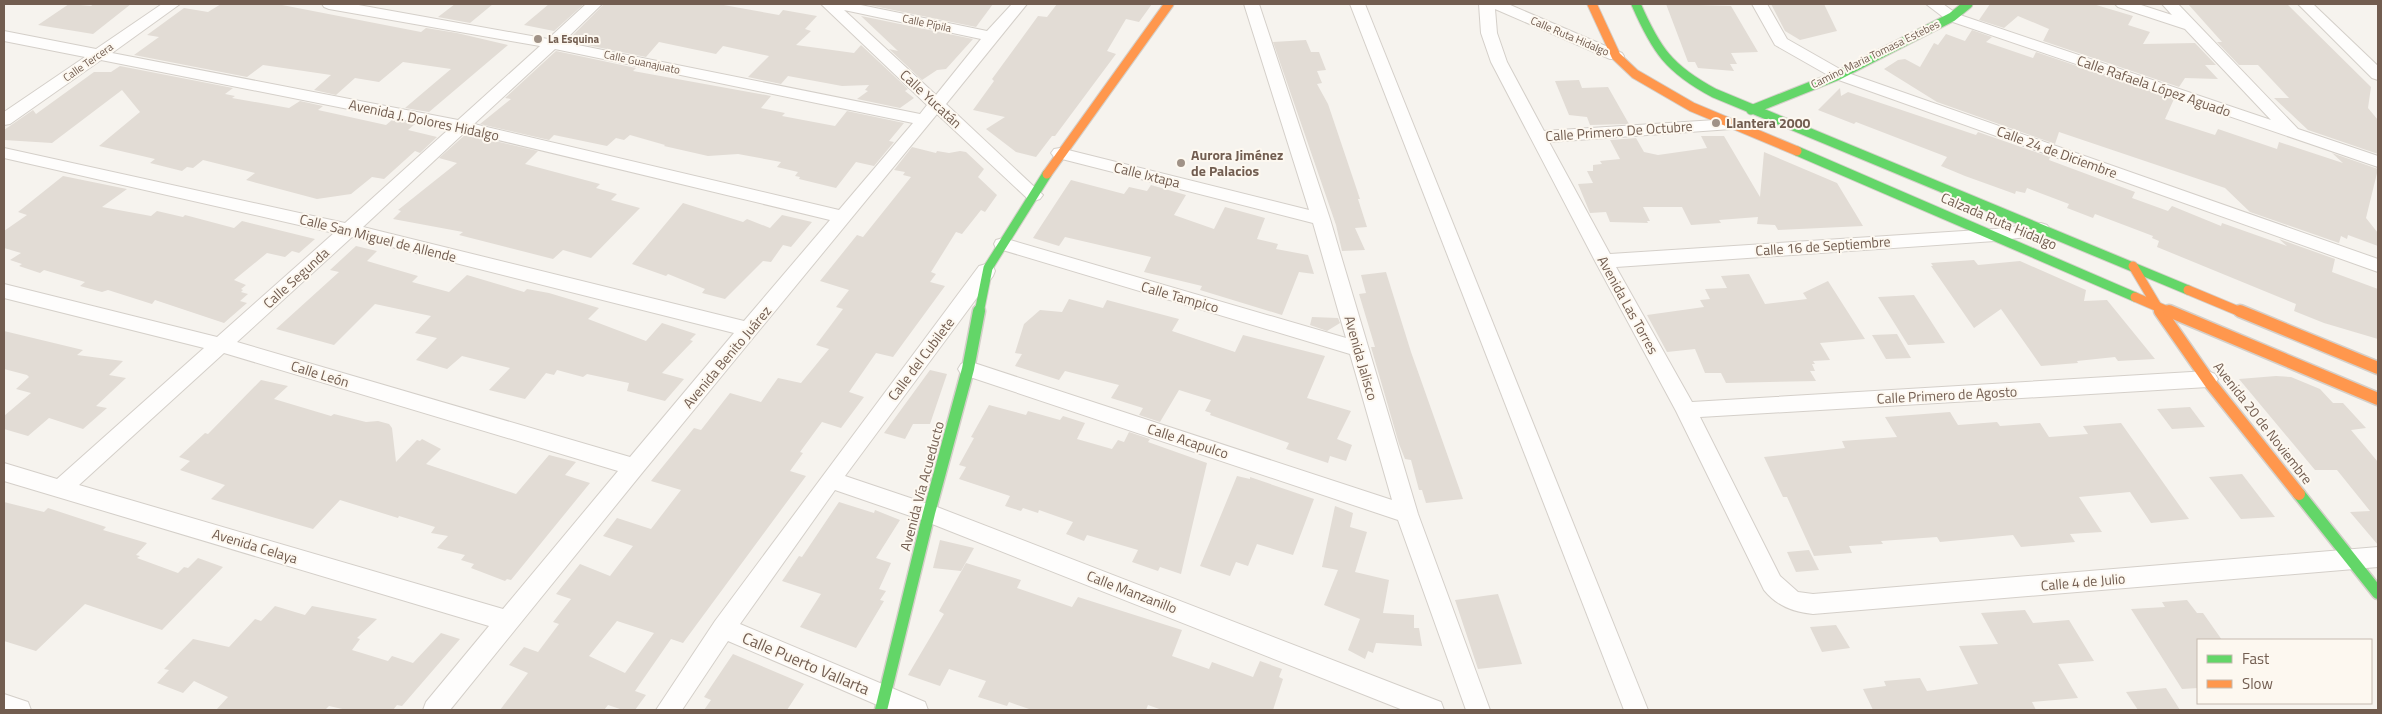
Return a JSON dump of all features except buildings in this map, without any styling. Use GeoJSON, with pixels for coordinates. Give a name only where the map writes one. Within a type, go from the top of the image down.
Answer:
{"type":"FeatureCollection","features":[{"type":"Feature","properties":{"kind":"main road","name":"Calle del Cubilete"},"geometry":{"type":"LineString","coordinates":[[988,268],[1060,153],[1169,4]]}},
{"type":"Feature","properties":{"kind":"main road"},"geometry":{"type":"LineString","coordinates":[[1592,4],[1616,56]]}},
{"type":"Feature","properties":{"kind":"main road","name":"Calzada Ruta Hidalgo"},"geometry":{"type":"LineString","coordinates":[[1636,4],[1660,52],[1677,70],[1700,86],[1751,110],[2378,368]]}},
{"type":"Feature","properties":{"kind":"main road","name":"Camino Maria Tomasa Estebes"},"geometry":{"type":"LineString","coordinates":[[1751,110],[1839,75],[1952,17],[1968,4]]}},
{"type":"Feature","properties":{"kind":"main road","name":"Calzada Ruta Hidalgo"},"geometry":{"type":"LineString","coordinates":[[1616,56],[1635,74],[1656,88],[1731,124],[2378,399]]}},
{"type":"Feature","properties":{"kind":"main road"},"geometry":{"type":"LineString","coordinates":[[2090,277],[2108,268],[2112,258]]}},
{"type":"Feature","properties":{"kind":"main road","name":"Avenida 20 de Noviembre"},"geometry":{"type":"LineString","coordinates":[[2133,266],[2154,305],[2208,380],[2378,592]]}},
{"type":"Feature","properties":{"kind":"main road","name":"Avenida Vía Acueducto"},"geometry":{"type":"LineString","coordinates":[[883,704],[929,513],[968,369],[988,268]]}},
{"type":"Feature","properties":{"kind":"street","name":"Calle Tercera"},"geometry":{"type":"LineString","coordinates":[[4,120],[172,4]]}},
{"type":"Feature","properties":{"kind":"street","name":"Calle Guanajuato"},"geometry":{"type":"LineString","coordinates":[[329,4],[552,44],[924,120]]}},
{"type":"Feature","properties":{"kind":"street","name":"Calle Segunda"},"geometry":{"type":"LineString","coordinates":[[60,488],[350,230],[595,4]]}},
{"type":"Feature","properties":{"kind":"street","name":"Calle Yucatán"},"geometry":{"type":"LineString","coordinates":[[828,4],[937,103],[1034,195]]}},
{"type":"Feature","properties":{"kind":"street","name":"Calle Pípila"},"geometry":{"type":"LineString","coordinates":[[835,4],[991,36]]}},
{"type":"Feature","properties":{"kind":"street","name":"Avenida Benito Juárez"},"geometry":{"type":"LineString","coordinates":[[435,710],[634,467],[924,120],[991,36],[1020,4]]}},
{"type":"Feature","properties":{"kind":"street","name":"Avenida Jalisco"},"geometry":{"type":"LineString","coordinates":[[1251,4],[1321,219],[1407,514],[1478,710]]}},
{"type":"Feature","properties":{"kind":"street"},"geometry":{"type":"LineString","coordinates":[[1357,4],[1636,710]]}},
{"type":"Feature","properties":{"kind":"street","name":"Avenida Las Torres"},"geometry":{"type":"LineString","coordinates":[[1486,4],[1489,33],[1499,62],[1604,261],[1686,410],[1772,583],[1788,599]]}},
{"type":"Feature","properties":{"kind":"street","name":"Calle Ruta Hidalgo"},"geometry":{"type":"LineString","coordinates":[[1496,4],[1616,56]]}},
{"type":"Feature","properties":{"kind":"street","name":"Calle 24 de Diciembre"},"geometry":{"type":"LineString","coordinates":[[1760,4],[1782,42],[1839,75],[2378,266]]}},
{"type":"Feature","properties":{"kind":"street","name":"Calle Rafaela López Aguado"},"geometry":{"type":"LineString","coordinates":[[1934,4],[1952,17],[2378,162]]}},
{"type":"Feature","properties":{"kind":"street"},"geometry":{"type":"LineString","coordinates":[[2123,4],[2190,26]]}},
{"type":"Feature","properties":{"kind":"street"},"geometry":{"type":"LineString","coordinates":[[2170,4],[2293,133]]}},
{"type":"Feature","properties":{"kind":"street"},"geometry":{"type":"LineString","coordinates":[[2305,4],[2378,75]]}},
{"type":"Feature","properties":{"kind":"street","name":"Avenida J. Dolores Hidalgo"},"geometry":{"type":"LineString","coordinates":[[4,36],[461,126],[842,217]]}},
{"type":"Feature","properties":{"kind":"street","name":"Calle Primero De Octubre"},"geometry":{"type":"LineString","coordinates":[[1538,137],[1731,124]]}},
{"type":"Feature","properties":{"kind":"street","name":"Calle San Miguel de Allende"},"geometry":{"type":"LineString","coordinates":[[4,152],[350,230],[750,330]]}},
{"type":"Feature","properties":{"kind":"street","name":"Calle Ixtapa"},"geometry":{"type":"LineString","coordinates":[[1060,153],[1321,219]]}},
{"type":"Feature","properties":{"kind":"street","name":"Calle 16 de Septiembre"},"geometry":{"type":"LineString","coordinates":[[1604,261],[1995,235],[2041,229]]}},
{"type":"Feature","properties":{"kind":"street","name":"Calle Tampico"},"geometry":{"type":"LineString","coordinates":[[1003,244],[1358,349]]}},
{"type":"Feature","properties":{"kind":"street","name":"Calle del Cubilete"},"geometry":{"type":"LineString","coordinates":[[668,710],[723,628],[830,480],[988,268]]}},
{"type":"Feature","properties":{"kind":"street","name":"Calle León"},"geometry":{"type":"LineString","coordinates":[[4,292],[222,345],[634,467]]}},
{"type":"Feature","properties":{"kind":"street","name":"Calle Acapulco"},"geometry":{"type":"LineString","coordinates":[[968,369],[1407,514]]}},
{"type":"Feature","properties":{"kind":"street","name":"Calle Primero de Agosto"},"geometry":{"type":"LineString","coordinates":[[1686,410],[2208,380]]}},
{"type":"Feature","properties":{"kind":"street","name":"Avenida Celaya"},"geometry":{"type":"LineString","coordinates":[[4,472],[507,621]]}},
{"type":"Feature","properties":{"kind":"street","name":"Calle Manzanillo"},"geometry":{"type":"LineString","coordinates":[[830,480],[929,513],[1432,710]]}},
{"type":"Feature","properties":{"kind":"street","name":"Calle 4 de Julio"},"geometry":{"type":"LineString","coordinates":[[1788,599],[1800,603],[1813,604],[2378,557]]}},
{"type":"Feature","properties":{"kind":"street","name":"Calle Puerto Vallarta"},"geometry":{"type":"LineString","coordinates":[[723,628],[883,704],[916,710]]}},
{"type":"Feature","properties":{"kind":"street"},"geometry":{"type":"LineString","coordinates":[[4,705],[19,710]]}},
{"type":"Feature","properties":{"kind":"traffic: fast"},"geometry":{"type":"LineString","coordinates":[[1636,4],[1646,29],[1660,52],[1679,72],[1702,87],[1751,110],[2188,290]]}},
{"type":"Feature","properties":{"kind":"traffic: fast"},"geometry":{"type":"LineString","coordinates":[[1751,110],[1839,75],[1952,17],[1968,4]]}},
{"type":"Feature","properties":{"kind":"traffic: fast"},"geometry":{"type":"LineString","coordinates":[[1797,151],[2135,297]]}},
{"type":"Feature","properties":{"kind":"traffic: fast"},"geometry":{"type":"LineString","coordinates":[[881,710],[929,513],[968,369],[988,268],[1047,174]]}},
{"type":"Feature","properties":{"kind":"traffic: fast"},"geometry":{"type":"LineString","coordinates":[[2299,494],[2378,593]]}},
{"type":"Feature","properties":{"kind":"traffic: slow"},"geometry":{"type":"LineString","coordinates":[[1047,174],[1169,4]]}},
{"type":"Feature","properties":{"kind":"traffic: slow"},"geometry":{"type":"LineString","coordinates":[[1592,4],[1616,56],[1635,74],[1692,107],[1797,151]]}},
{"type":"Feature","properties":{"kind":"traffic: slow"},"geometry":{"type":"LineString","coordinates":[[2133,266],[2170,326],[2211,384],[2299,494]]}},
{"type":"Feature","properties":{"kind":"traffic: slow"},"geometry":{"type":"LineString","coordinates":[[2188,290],[2378,368]]}},
{"type":"Feature","properties":{"kind":"traffic: slow"},"geometry":{"type":"LineString","coordinates":[[2135,297],[2378,399]]}},
{"type":"Feature","properties":{"kind":"place","name":"La Esquina"},"geometry":{"type":"Point","coordinates":[538,39]}},
{"type":"Feature","properties":{"kind":"place","name":"Llantera 2000"},"geometry":{"type":"Point","coordinates":[1716,123]}},
{"type":"Feature","properties":{"kind":"place","name":"Aurora Jiménez de Palacios"},"geometry":{"type":"Point","coordinates":[1181,163]}}]}
